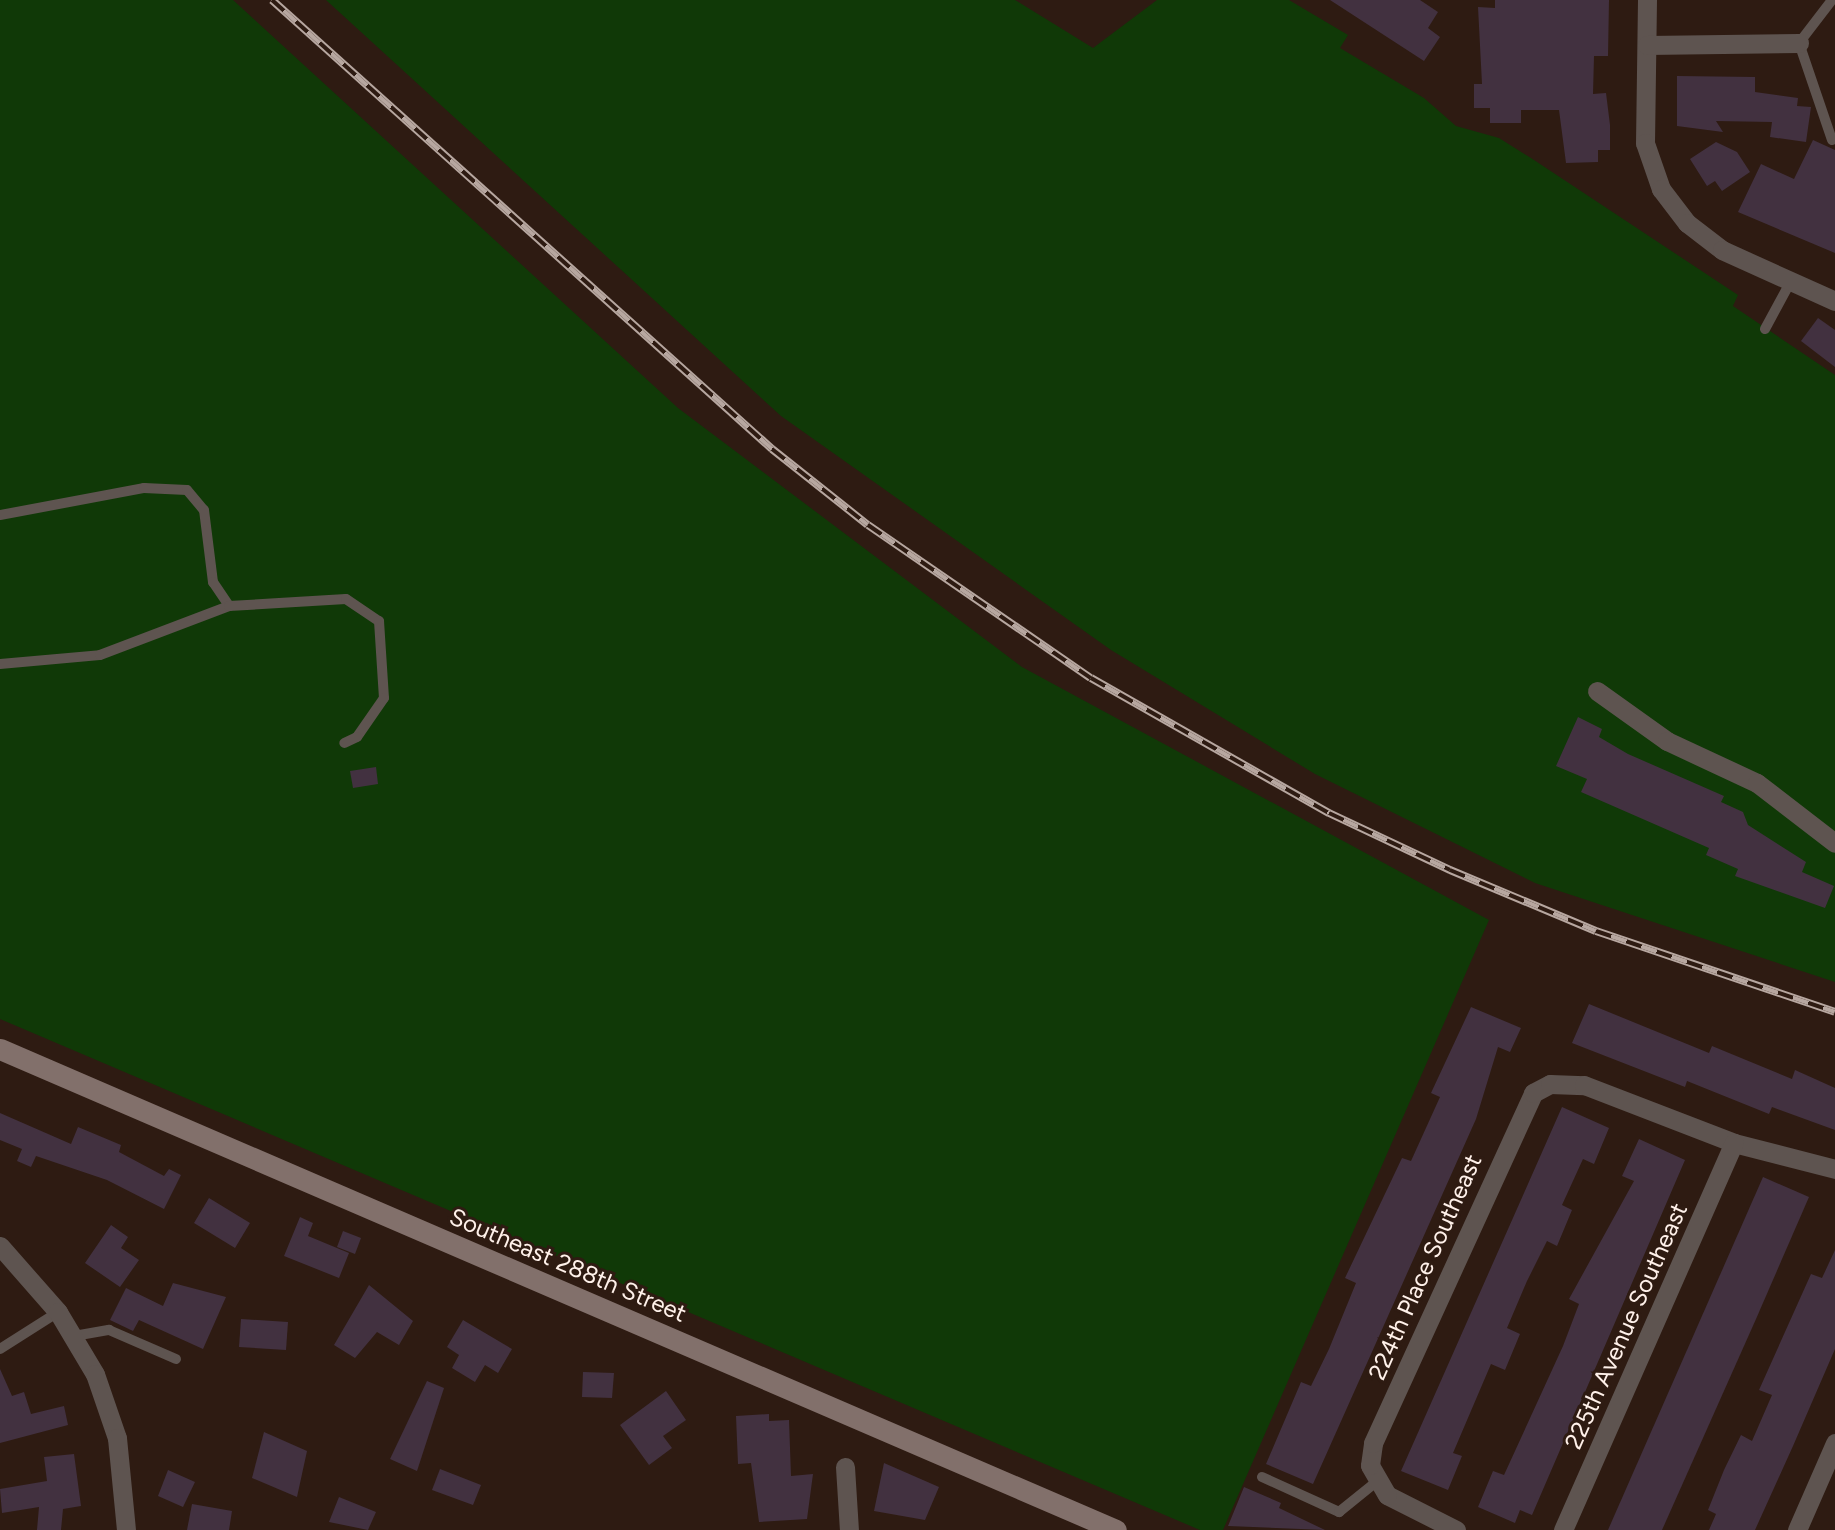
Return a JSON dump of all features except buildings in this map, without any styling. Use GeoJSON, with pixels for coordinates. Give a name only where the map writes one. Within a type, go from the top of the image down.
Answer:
{"type":"FeatureCollection","features":[{"type":"Feature","properties":{"kind":"street"},"geometry":{"type":"LineString","coordinates":[[1647,0],[1645,143],[1675,210],[1722,250],[1835,301]]}},
{"type":"Feature","properties":{"kind":"street"},"geometry":{"type":"LineString","coordinates":[[1647,45],[1799,43]]}},
{"type":"Feature","properties":{"kind":"street"},"geometry":{"type":"LineString","coordinates":[[1597,691],[1659,737],[1757,783],[1835,843]]}},
{"type":"Feature","properties":{"kind":"street","name":"Southeast 288th Street"},"geometry":{"type":"LineString","coordinates":[[0,1049],[1116,1530]]}},
{"type":"Feature","properties":{"kind":"street","name":"224th Place Southeast"},"geometry":{"type":"LineString","coordinates":[[1376,1482],[1373,1443],[1524,1103],[1550,1084],[1584,1085],[1734,1143]]}},
{"type":"Feature","properties":{"kind":"street"},"geometry":{"type":"LineString","coordinates":[[1734,1143],[1835,1169]]}},
{"type":"Feature","properties":{"kind":"street","name":"225th Avenue Southeast"},"geometry":{"type":"LineString","coordinates":[[1563,1530],[1734,1143]]}},
{"type":"Feature","properties":{"kind":"street"},"geometry":{"type":"LineString","coordinates":[[1,1250],[58,1312],[95,1374],[117,1437],[126,1530]]}},
{"type":"Feature","properties":{"kind":"street"},"geometry":{"type":"LineString","coordinates":[[1797,1530],[1835,1443]]}},
{"type":"Feature","properties":{"kind":"street"},"geometry":{"type":"LineString","coordinates":[[845,1467],[849,1530]]}},
{"type":"Feature","properties":{"kind":"street"},"geometry":{"type":"LineString","coordinates":[[1376,1482],[1395,1502],[1456,1530]]}},
{"type":"Feature","properties":{"kind":"lane"},"geometry":{"type":"LineString","coordinates":[[1832,0],[1799,43],[1832,140]]}},
{"type":"Feature","properties":{"kind":"lane"},"geometry":{"type":"LineString","coordinates":[[1765,329],[1791,281]]}},
{"type":"Feature","properties":{"kind":"lane"},"geometry":{"type":"LineString","coordinates":[[0,514],[144,488],[187,490],[204,510],[214,582],[229,606]]}},
{"type":"Feature","properties":{"kind":"lane"},"geometry":{"type":"LineString","coordinates":[[0,664],[100,654],[229,606],[346,599],[379,621],[384,698],[357,737],[344,743]]}},
{"type":"Feature","properties":{"kind":"lane"},"geometry":{"type":"LineString","coordinates":[[0,1349],[58,1312]]}},
{"type":"Feature","properties":{"kind":"lane"},"geometry":{"type":"LineString","coordinates":[[74,1336],[109,1330],[176,1359]]}},
{"type":"Feature","properties":{"kind":"lane"},"geometry":{"type":"LineString","coordinates":[[1262,1477],[1339,1512],[1376,1482]]}},
{"type":"Feature","properties":{"kind":"green space"},"geometry":{"type":"Polygon","coordinates":[[[0,0],[233,0],[678,408],[1022,667],[1489,920],[1223,1530],[1200,1530],[0,1019],[0,0]]]}},
{"type":"Feature","properties":{"kind":"green space"},"geometry":{"type":"Polygon","coordinates":[[[326,0],[1015,0],[1093,48],[1157,0],[1289,0],[1348,35],[1340,48],[1424,98],[1456,126],[1499,138],[1531,158],[1738,295],[1733,306],[1835,375],[1835,982],[1535,883],[1315,774],[1111,650],[781,416],[326,0]]]}},
{"type":"Feature","properties":{"kind":"railway"},"geometry":{"type":"LineString","coordinates":[[272,0],[772,449],[868,525],[1091,678],[1329,813],[1450,870],[1596,931],[1835,1012]]}}]}
